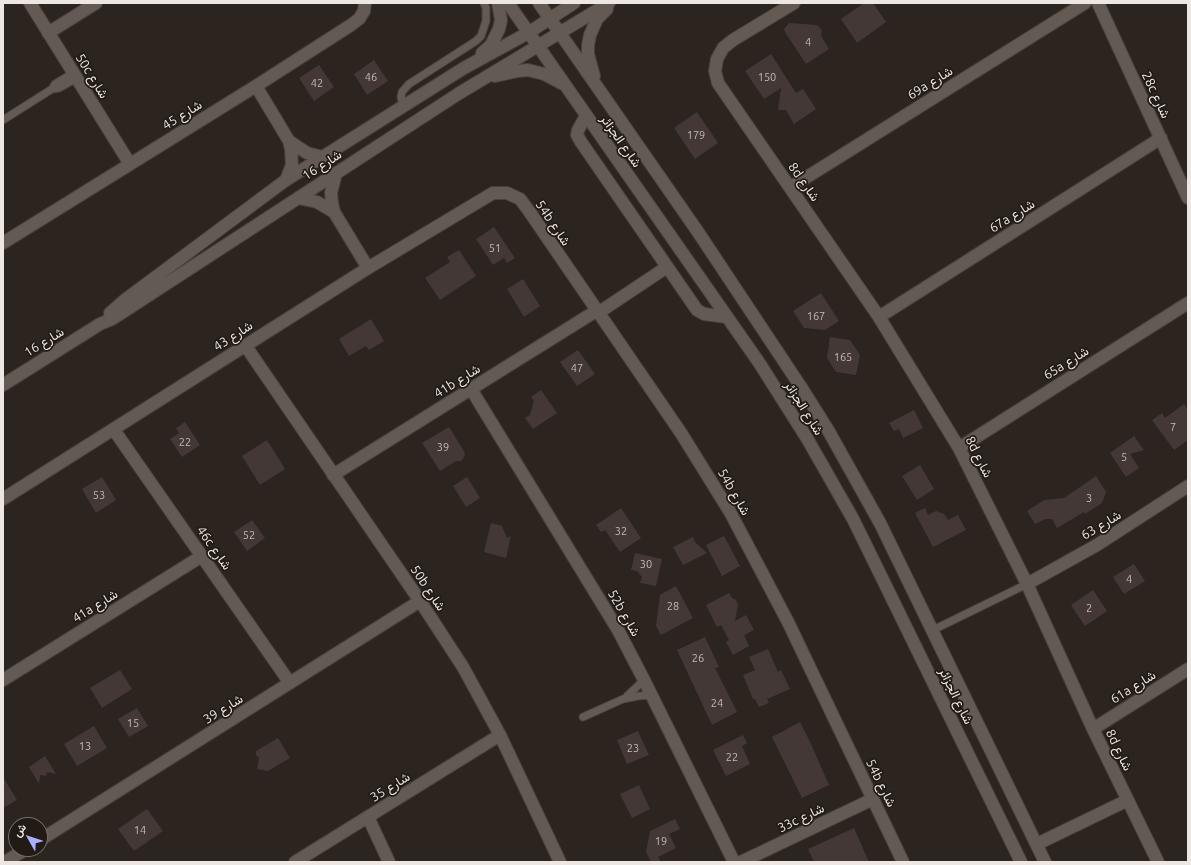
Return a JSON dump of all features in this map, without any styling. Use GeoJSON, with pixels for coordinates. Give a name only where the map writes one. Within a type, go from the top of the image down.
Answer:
{"type":"FeatureCollection","features":[{"type":"Feature","properties":{"kind":"street","name":"50c شارع"},"geometry":{"type":"LineString","coordinates":[[30,3],[130,164]]}},
{"type":"Feature","properties":{"kind":"street"},"geometry":{"type":"LineString","coordinates":[[48,33],[96,3]]}},
{"type":"Feature","properties":{"kind":"street","name":"شارع 45"},"geometry":{"type":"LineString","coordinates":[[3,243],[256,86],[359,19],[364,10],[365,3]]}},
{"type":"Feature","properties":{"kind":"street"},"geometry":{"type":"LineString","coordinates":[[464,68],[488,48],[496,37],[501,20],[498,3]]}},
{"type":"Feature","properties":{"kind":"street","name":"شارع الجزائر"},"geometry":{"type":"LineString","coordinates":[[508,3],[727,317],[788,408],[849,513],[1021,862]]}},
{"type":"Feature","properties":{"kind":"street","name":"شارع الجزائر"},"geometry":{"type":"LineString","coordinates":[[539,3],[698,232],[828,430],[880,523],[1046,862]]}},
{"type":"Feature","properties":{"kind":"street","name":"شارع 16"},"geometry":{"type":"LineString","coordinates":[[100,324],[126,299],[286,180],[464,68],[528,33],[574,3]]}},
{"type":"Feature","properties":{"kind":"street","name":"شارع 16"},"geometry":{"type":"LineString","coordinates":[[3,384],[100,324],[123,312],[483,79],[609,3]]}},
{"type":"Feature","properties":{"kind":"street"},"geometry":{"type":"LineString","coordinates":[[597,87],[588,54],[590,35],[597,19],[612,3]]}},
{"type":"Feature","properties":{"kind":"street","name":"8d شارع"},"geometry":{"type":"LineString","coordinates":[[794,3],[733,40],[723,48],[717,59],[715,71],[718,83],[724,94],[791,187],[879,317],[959,448],[1027,584],[1093,729],[1158,862]]}},
{"type":"Feature","properties":{"kind":"street","name":"69a شارع"},"geometry":{"type":"LineString","coordinates":[[791,187],[1085,3]]}},
{"type":"Feature","properties":{"kind":"street","name":"28c شارع"},"geometry":{"type":"LineString","coordinates":[[1098,3],[1188,198]]}},
{"type":"Feature","properties":{"kind":"street"},"geometry":{"type":"LineString","coordinates":[[483,79],[528,70],[544,74],[567,87]]}},
{"type":"Feature","properties":{"kind":"street"},"geometry":{"type":"LineString","coordinates":[[256,86],[289,141],[292,165],[286,180]]}},
{"type":"Feature","properties":{"kind":"street"},"geometry":{"type":"LineString","coordinates":[[586,116],[578,130],[580,142],[667,267],[700,313],[727,317]]}},
{"type":"Feature","properties":{"kind":"street","name":"67a شارع"},"geometry":{"type":"LineString","coordinates":[[879,317],[1161,138]]}},
{"type":"Feature","properties":{"kind":"street"},"geometry":{"type":"LineString","coordinates":[[289,141],[307,153],[322,157]]}},
{"type":"Feature","properties":{"kind":"street"},"geometry":{"type":"LineString","coordinates":[[336,173],[331,192],[334,212],[368,268]]}},
{"type":"Feature","properties":{"kind":"street","name":"54b شارع"},"geometry":{"type":"LineString","coordinates":[[480,200],[493,193],[507,193],[520,199],[681,433],[730,512],[788,622],[903,862]]}},
{"type":"Feature","properties":{"kind":"street"},"geometry":{"type":"LineString","coordinates":[[298,198],[317,202],[334,212]]}},
{"type":"Feature","properties":{"kind":"street","name":"شارع 43"},"geometry":{"type":"LineString","coordinates":[[3,499],[368,268],[480,200]]}},
{"type":"Feature","properties":{"kind":"street","name":"41b شارع"},"geometry":{"type":"LineString","coordinates":[[334,475],[667,267]]}},
{"type":"Feature","properties":{"kind":"street","name":"65a شارع"},"geometry":{"type":"LineString","coordinates":[[959,448],[1188,303]]}},
{"type":"Feature","properties":{"kind":"street","name":"50b شارع"},"geometry":{"type":"LineString","coordinates":[[246,345],[420,601],[463,667],[500,735],[560,862]]}},
{"type":"Feature","properties":{"kind":"street","name":"52b شارع"},"geometry":{"type":"LineString","coordinates":[[471,389],[592,585],[618,630],[652,695],[734,862]]}},
{"type":"Feature","properties":{"kind":"street","name":"46c شارع"},"geometry":{"type":"LineString","coordinates":[[114,430],[290,683]]}},
{"type":"Feature","properties":{"kind":"street","name":"شارع 63"},"geometry":{"type":"LineString","coordinates":[[1027,584],[1097,545],[1188,486]]}},
{"type":"Feature","properties":{"kind":"street","name":"41a شارع"},"geometry":{"type":"LineString","coordinates":[[3,680],[202,556]]}},
{"type":"Feature","properties":{"kind":"street","name":"شارع 39"},"geometry":{"type":"LineString","coordinates":[[48,835],[420,601]]}},
{"type":"Feature","properties":{"kind":"street","name":"61a شارع"},"geometry":{"type":"LineString","coordinates":[[1093,729],[1188,669]]}},
{"type":"Feature","properties":{"kind":"street","name":"شارع 35"},"geometry":{"type":"LineString","coordinates":[[295,862],[500,735]]}},
{"type":"Feature","properties":{"kind":"street","name":"33c شارع"},"geometry":{"type":"LineString","coordinates":[[741,862],[873,799]]}},
{"type":"Feature","properties":{"kind":"street"},"geometry":{"type":"LineString","coordinates":[[1037,844],[1128,800]]}},
{"type":"Feature","properties":{"kind":"street"},"geometry":{"type":"LineString","coordinates":[[368,817],[389,862]]}},
{"type":"Feature","properties":{"kind":"lane"},"geometry":{"type":"LineString","coordinates":[[403,106],[401,97],[402,92],[409,84],[476,41],[480,36],[486,21],[486,8],[484,3]]}},
{"type":"Feature","properties":{"kind":"lane"},"geometry":{"type":"LineString","coordinates":[[3,120],[52,89],[55,84],[75,76]]}},
{"type":"Feature","properties":{"kind":"lane"},"geometry":{"type":"LineString","coordinates":[[933,630],[1027,584]]}},
{"type":"Feature","properties":{"kind":"lane"},"geometry":{"type":"LineString","coordinates":[[583,716],[623,699],[632,693],[644,680]]}},
{"type":"Feature","properties":{"kind":"lane"},"geometry":{"type":"LineString","coordinates":[[623,699],[652,695]]}},
{"type":"Feature","properties":{"kind":"building"},"geometry":{"type":"Polygon","coordinates":[[[864,3],[873,3],[886,22],[857,43],[841,19],[864,3]]]}},
{"type":"Feature","properties":{"kind":"building"},"geometry":{"type":"Polygon","coordinates":[[[789,23],[817,25],[822,31],[821,36],[829,49],[806,64],[785,32],[784,29],[789,23]]]}},
{"type":"Feature","properties":{"kind":"building"},"geometry":{"type":"Polygon","coordinates":[[[771,54],[796,93],[803,89],[816,109],[794,124],[786,110],[778,110],[781,88],[764,99],[745,71],[771,54]]]}},
{"type":"Feature","properties":{"kind":"building"},"geometry":{"type":"Polygon","coordinates":[[[374,60],[388,81],[367,95],[354,74],[374,60]]]}},
{"type":"Feature","properties":{"kind":"building"},"geometry":{"type":"Polygon","coordinates":[[[319,65],[334,87],[314,101],[299,78],[319,65]]]}},
{"type":"Feature","properties":{"kind":"building"},"geometry":{"type":"Polygon","coordinates":[[[697,112],[718,143],[695,159],[674,128],[697,112]]]}},
{"type":"Feature","properties":{"kind":"building"},"geometry":{"type":"Polygon","coordinates":[[[494,227],[515,258],[507,263],[504,258],[493,265],[476,239],[494,227]]]}},
{"type":"Feature","properties":{"kind":"building"},"geometry":{"type":"Polygon","coordinates":[[[459,250],[476,276],[440,300],[425,278],[450,262],[447,257],[459,250]]]}},
{"type":"Feature","properties":{"kind":"building"},"geometry":{"type":"Polygon","coordinates":[[[523,279],[540,306],[524,317],[507,289],[523,279]]]}},
{"type":"Feature","properties":{"kind":"building"},"geometry":{"type":"Polygon","coordinates":[[[821,293],[839,321],[825,330],[804,328],[793,311],[821,293]]]}},
{"type":"Feature","properties":{"kind":"building"},"geometry":{"type":"Polygon","coordinates":[[[371,319],[384,341],[369,350],[366,346],[349,356],[339,339],[371,319]]]}},
{"type":"Feature","properties":{"kind":"building"},"geometry":{"type":"Polygon","coordinates":[[[830,337],[850,340],[860,355],[856,375],[836,372],[827,358],[830,337]]]}},
{"type":"Feature","properties":{"kind":"building"},"geometry":{"type":"Polygon","coordinates":[[[578,350],[595,374],[577,386],[560,362],[578,350]]]}},
{"type":"Feature","properties":{"kind":"building"},"geometry":{"type":"Polygon","coordinates":[[[541,390],[557,413],[533,429],[525,418],[530,415],[534,400],[531,397],[541,390]]]}},
{"type":"Feature","properties":{"kind":"building"},"geometry":{"type":"Polygon","coordinates":[[[1184,404],[1188,410],[1188,440],[1174,450],[1152,420],[1162,413],[1165,418],[1184,404]]]}},
{"type":"Feature","properties":{"kind":"building"},"geometry":{"type":"Polygon","coordinates":[[[914,410],[923,428],[903,438],[899,429],[894,431],[889,423],[914,410]]]}},
{"type":"Feature","properties":{"kind":"building"},"geometry":{"type":"Polygon","coordinates":[[[185,422],[200,445],[182,457],[170,439],[179,433],[176,428],[185,422]]]}},
{"type":"Feature","properties":{"kind":"building"},"geometry":{"type":"Polygon","coordinates":[[[449,427],[464,451],[465,456],[461,461],[456,461],[440,471],[422,443],[449,427]]]}},
{"type":"Feature","properties":{"kind":"building"},"geometry":{"type":"Polygon","coordinates":[[[1134,436],[1144,450],[1130,454],[1139,468],[1126,477],[1110,453],[1134,436]]]}},
{"type":"Feature","properties":{"kind":"building"},"geometry":{"type":"Polygon","coordinates":[[[267,440],[285,469],[260,485],[242,456],[267,440]]]}},
{"type":"Feature","properties":{"kind":"building"},"geometry":{"type":"Polygon","coordinates":[[[920,465],[934,489],[917,500],[902,476],[920,465]]]}},
{"type":"Feature","properties":{"kind":"building"},"geometry":{"type":"Polygon","coordinates":[[[1096,476],[1106,492],[1102,503],[1085,514],[1084,512],[1057,528],[1052,519],[1045,519],[1035,524],[1027,511],[1044,500],[1064,498],[1096,476]]]}},
{"type":"Feature","properties":{"kind":"building"},"geometry":{"type":"Polygon","coordinates":[[[102,477],[116,500],[96,513],[82,489],[102,477]]]}},
{"type":"Feature","properties":{"kind":"building"},"geometry":{"type":"Polygon","coordinates":[[[467,477],[480,498],[466,507],[453,486],[467,477]]]}},
{"type":"Feature","properties":{"kind":"building"},"geometry":{"type":"Polygon","coordinates":[[[621,508],[641,538],[620,552],[605,530],[601,532],[596,525],[621,508]]]}},
{"type":"Feature","properties":{"kind":"building"},"geometry":{"type":"Polygon","coordinates":[[[925,508],[928,515],[936,511],[944,514],[948,520],[958,515],[966,530],[933,547],[915,513],[925,508]]]}},
{"type":"Feature","properties":{"kind":"building"},"geometry":{"type":"Polygon","coordinates":[[[252,520],[265,538],[247,551],[234,532],[252,520]]]}},
{"type":"Feature","properties":{"kind":"building"},"geometry":{"type":"Polygon","coordinates":[[[491,523],[502,526],[507,538],[511,536],[506,558],[484,552],[491,523]]]}},
{"type":"Feature","properties":{"kind":"building"},"geometry":{"type":"Polygon","coordinates":[[[724,536],[740,566],[722,576],[706,545],[724,536]]]}},
{"type":"Feature","properties":{"kind":"building"},"geometry":{"type":"Polygon","coordinates":[[[693,537],[695,542],[707,553],[683,565],[673,547],[693,537]]]}},
{"type":"Feature","properties":{"kind":"building"},"geometry":{"type":"Polygon","coordinates":[[[635,553],[662,559],[656,586],[640,583],[642,577],[637,571],[631,570],[635,553]]]}},
{"type":"Feature","properties":{"kind":"building"},"geometry":{"type":"Polygon","coordinates":[[[1134,564],[1145,581],[1124,594],[1113,577],[1134,564]]]}},
{"type":"Feature","properties":{"kind":"building"},"geometry":{"type":"Polygon","coordinates":[[[676,586],[693,618],[661,635],[656,626],[660,595],[676,586]]]}},
{"type":"Feature","properties":{"kind":"building"},"geometry":{"type":"Polygon","coordinates":[[[1093,590],[1107,611],[1085,626],[1071,605],[1093,590]]]}},
{"type":"Feature","properties":{"kind":"building"},"geometry":{"type":"Polygon","coordinates":[[[729,593],[732,598],[736,600],[738,605],[735,621],[746,615],[754,630],[744,635],[749,646],[733,655],[726,642],[729,640],[721,625],[717,627],[706,605],[729,593]]]}},
{"type":"Feature","properties":{"kind":"building"},"geometry":{"type":"Polygon","coordinates":[[[705,637],[719,667],[715,668],[737,712],[712,725],[677,650],[705,637]]]}},
{"type":"Feature","properties":{"kind":"building"},"geometry":{"type":"Polygon","coordinates":[[[768,649],[778,672],[781,670],[790,689],[767,699],[769,703],[759,707],[755,699],[753,699],[743,675],[755,670],[749,657],[768,649]]]}},
{"type":"Feature","properties":{"kind":"building"},"geometry":{"type":"Polygon","coordinates":[[[120,670],[132,689],[102,708],[90,688],[120,670]]]}},
{"type":"Feature","properties":{"kind":"building"},"geometry":{"type":"Polygon","coordinates":[[[137,708],[148,726],[129,737],[118,719],[137,708]]]}},
{"type":"Feature","properties":{"kind":"building"},"geometry":{"type":"Polygon","coordinates":[[[800,722],[829,785],[802,798],[772,737],[800,722]]]}},
{"type":"Feature","properties":{"kind":"building"},"geometry":{"type":"Polygon","coordinates":[[[94,726],[107,748],[77,766],[64,744],[94,726]]]}},
{"type":"Feature","properties":{"kind":"building"},"geometry":{"type":"Polygon","coordinates":[[[638,731],[649,755],[627,764],[617,740],[638,731]]]}},
{"type":"Feature","properties":{"kind":"building"},"geometry":{"type":"Polygon","coordinates":[[[743,735],[747,743],[742,746],[750,764],[726,776],[713,750],[743,735]]]}},
{"type":"Feature","properties":{"kind":"building"},"geometry":{"type":"Polygon","coordinates":[[[278,738],[290,758],[268,771],[257,769],[259,758],[256,755],[256,751],[278,738]]]}},
{"type":"Feature","properties":{"kind":"building"},"geometry":{"type":"Polygon","coordinates":[[[45,756],[56,774],[47,772],[46,776],[40,775],[39,784],[29,767],[45,756]]]}},
{"type":"Feature","properties":{"kind":"building"},"geometry":{"type":"Polygon","coordinates":[[[3,777],[17,800],[3,808],[3,777]]]}},
{"type":"Feature","properties":{"kind":"building"},"geometry":{"type":"Polygon","coordinates":[[[639,785],[650,809],[632,818],[620,794],[639,785]]]}},
{"type":"Feature","properties":{"kind":"building"},"geometry":{"type":"Polygon","coordinates":[[[147,809],[163,831],[134,851],[118,829],[147,809]]]}},
{"type":"Feature","properties":{"kind":"building"},"geometry":{"type":"Polygon","coordinates":[[[675,819],[680,829],[669,834],[676,848],[658,857],[661,862],[651,862],[646,852],[650,831],[675,819]]]}},
{"type":"Feature","properties":{"kind":"building"},"geometry":{"type":"Polygon","coordinates":[[[854,828],[869,862],[814,862],[808,849],[854,828]]]}}]}
